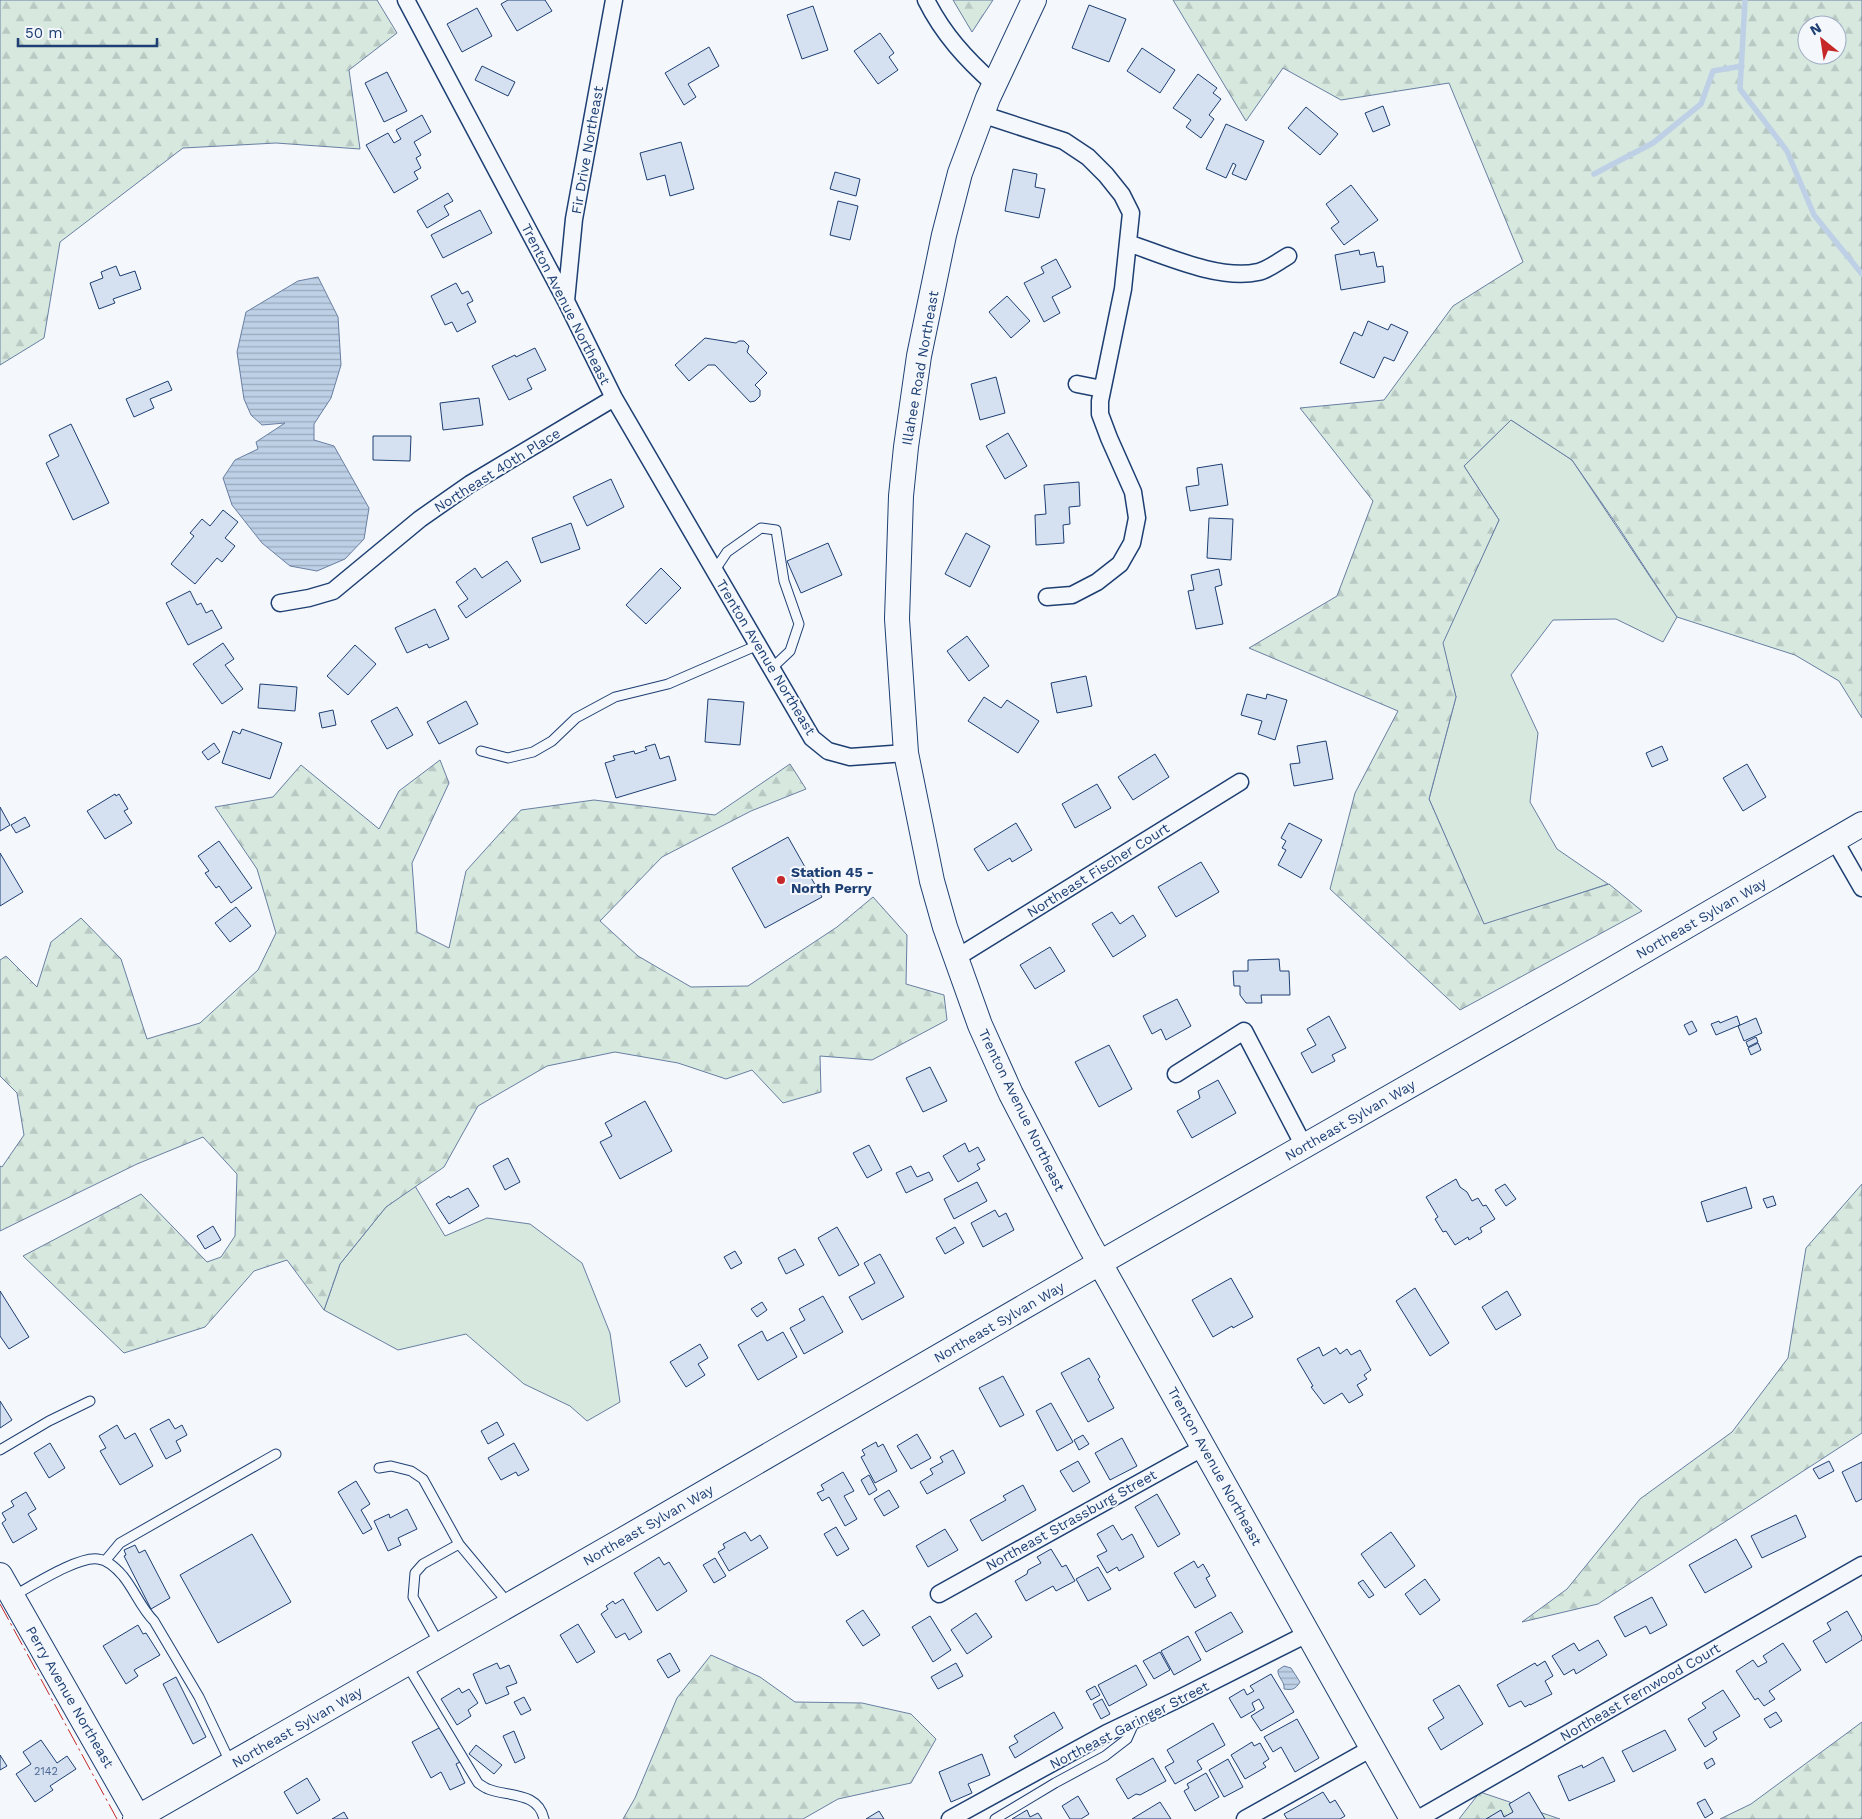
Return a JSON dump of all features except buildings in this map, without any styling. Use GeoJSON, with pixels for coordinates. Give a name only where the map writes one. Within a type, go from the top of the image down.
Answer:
{"type":"FeatureCollection","features":[{"type":"Feature","properties":{"kind":"main road","name":"Illahee Road Northeast"},"geometry":{"type":"LineString","coordinates":[[906,753],[897,619],[901,496],[919,356],[944,234],[960,173],[981,114],[1034,0]]}},
{"type":"Feature","properties":{"kind":"main road","name":"Trenton Avenue Northeast"},"geometry":{"type":"LineString","coordinates":[[906,753],[932,881],[956,958],[980,1025],[1004,1079],[1083,1233],[1412,1819]]}},
{"type":"Feature","properties":{"kind":"main road","name":"Northeast Sylvan Way"},"geometry":{"type":"LineString","coordinates":[[137,1818],[510,1605],[1862,824]]}},
{"type":"Feature","properties":{"kind":"main road","name":"Perry Avenue Northeast"},"geometry":{"type":"LineString","coordinates":[[0,1575],[137,1818]]}},
{"type":"Feature","properties":{"kind":"street","name":"Trenton Avenue Northeast"},"geometry":{"type":"LineString","coordinates":[[406,0],[566,301],[614,398],[812,738],[828,751],[850,757],[906,753]]}},
{"type":"Feature","properties":{"kind":"street","name":"Fir Drive Northeast"},"geometry":{"type":"LineString","coordinates":[[566,301],[574,219],[614,0]]}},
{"type":"Feature","properties":{"kind":"street"},"geometry":{"type":"LineString","coordinates":[[926,0],[936,20],[967,60],[994,84]]}},
{"type":"Feature","properties":{"kind":"street"},"geometry":{"type":"LineString","coordinates":[[981,114],[1064,141],[1088,157],[1106,174],[1122,195],[1131,213],[1122,289],[1102,389],[1100,414],[1134,492],[1137,518],[1132,543],[1120,564],[1097,582],[1072,595],[1047,597]]}},
{"type":"Feature","properties":{"kind":"street"},"geometry":{"type":"LineString","coordinates":[[1128,243],[1192,265],[1234,274],[1259,272],[1288,256]]}},
{"type":"Feature","properties":{"kind":"street"},"geometry":{"type":"LineString","coordinates":[[1076,384],[1102,389]]}},
{"type":"Feature","properties":{"kind":"street","name":"Northeast 40th Place"},"geometry":{"type":"LineString","coordinates":[[280,604],[333,591],[420,519],[470,484],[614,398]]}},
{"type":"Feature","properties":{"kind":"street","name":"Northeast Fischer Court"},"geometry":{"type":"LineString","coordinates":[[956,958],[1240,782]]}},
{"type":"Feature","properties":{"kind":"street"},"geometry":{"type":"LineString","coordinates":[[1834,841],[1862,888]]}},
{"type":"Feature","properties":{"kind":"street"},"geometry":{"type":"LineString","coordinates":[[1176,1074],[1244,1031],[1304,1146]]}},
{"type":"Feature","properties":{"kind":"street","name":"Northeast Strassburg Street"},"geometry":{"type":"LineString","coordinates":[[939,1594],[1204,1447]]}},
{"type":"Feature","properties":{"kind":"street","name":"Northeast Fernwood Court"},"geometry":{"type":"LineString","coordinates":[[1418,1819],[1862,1565]]}},
{"type":"Feature","properties":{"kind":"street","name":"Northeast Garinger Street"},"geometry":{"type":"LineString","coordinates":[[950,1819],[1107,1733],[1309,1633]]}},
{"type":"Feature","properties":{"kind":"street"},"geometry":{"type":"LineString","coordinates":[[1245,1819],[1372,1748]]}},
{"type":"Feature","properties":{"kind":"lane"},"geometry":{"type":"LineString","coordinates":[[715,570],[727,552],[761,528],[776,530],[784,581],[799,624],[790,650],[772,668]]}},
{"type":"Feature","properties":{"kind":"lane"},"geometry":{"type":"LineString","coordinates":[[482,751],[508,758],[533,752],[552,741],[576,718],[615,697],[668,684],[758,645]]}},
{"type":"Feature","properties":{"kind":"lane"},"geometry":{"type":"LineString","coordinates":[[0,1450],[48,1421],[90,1400]]}},
{"type":"Feature","properties":{"kind":"lane"},"geometry":{"type":"LineString","coordinates":[[104,1561],[120,1543],[276,1454]]}},
{"type":"Feature","properties":{"kind":"lane"},"geometry":{"type":"LineString","coordinates":[[379,1468],[391,1466],[411,1471],[423,1479],[459,1544],[510,1605]]}},
{"type":"Feature","properties":{"kind":"lane"},"geometry":{"type":"LineString","coordinates":[[440,1645],[413,1597],[415,1573],[423,1564],[459,1544]]}},
{"type":"Feature","properties":{"kind":"lane"},"geometry":{"type":"LineString","coordinates":[[12,1597],[74,1564],[89,1559],[104,1561],[123,1576],[144,1611],[154,1621],[199,1697],[231,1764]]}},
{"type":"Feature","properties":{"kind":"lane"},"geometry":{"type":"LineString","coordinates":[[407,1664],[478,1783],[488,1789],[519,1795],[527,1799],[534,1803],[544,1815],[544,1819]]}},
{"type":"Feature","properties":{"kind":"lane"},"geometry":{"type":"LineString","coordinates":[[995,1819],[1105,1756],[1127,1739],[1136,1720]]}},
{"type":"Feature","properties":{"kind":"green space"},"geometry":{"type":"Polygon","coordinates":[[[0,0],[377,0],[397,33],[349,70],[360,149],[276,143],[183,148],[60,242],[44,338],[0,365],[0,0]]]}},
{"type":"Feature","properties":{"kind":"green space"},"geometry":{"type":"Polygon","coordinates":[[[953,0],[993,0],[972,32],[953,0]]]}},
{"type":"Feature","properties":{"kind":"green space"},"geometry":{"type":"Polygon","coordinates":[[[1173,0],[1862,0],[1862,718],[1839,681],[1795,655],[1677,617],[1572,460],[1511,420],[1464,466],[1499,520],[1443,643],[1456,697],[1429,799],[1484,924],[1609,884],[1642,911],[1460,1010],[1330,889],[1355,793],[1398,711],[1249,648],[1337,596],[1373,501],[1300,408],[1384,400],[1453,306],[1523,262],[1449,83],[1341,100],[1283,68],[1246,121],[1173,0]]]}},
{"type":"Feature","properties":{"kind":"green space"},"geometry":{"type":"Polygon","coordinates":[[[1511,420],[1572,460],[1677,617],[1663,642],[1616,619],[1553,620],[1511,675],[1538,733],[1530,802],[1557,849],[1608,884],[1484,925],[1429,799],[1456,697],[1442,643],[1499,520],[1464,466],[1511,420]]]}},
{"type":"Feature","properties":{"kind":"green space"},"geometry":{"type":"Polygon","coordinates":[[[440,760],[449,783],[412,863],[417,932],[449,948],[466,871],[521,810],[594,800],[715,815],[790,764],[806,789],[751,811],[662,857],[600,921],[638,956],[691,987],[748,986],[837,927],[873,897],[907,935],[906,984],[944,995],[947,1020],[872,1060],[820,1056],[821,1092],[783,1103],[752,1070],[726,1079],[678,1063],[615,1052],[547,1066],[478,1106],[444,1167],[386,1207],[340,1264],[324,1310],[287,1260],[254,1271],[205,1327],[124,1353],[23,1256],[141,1194],[207,1262],[221,1257],[235,1236],[237,1174],[203,1137],[137,1164],[0,1231],[0,1166],[2,1167],[24,1135],[17,1093],[0,1076],[0,960],[6,956],[37,987],[51,942],[81,918],[121,959],[147,1039],[200,1023],[258,970],[276,933],[257,869],[215,807],[273,797],[301,765],[379,829],[399,791],[440,760]]]}},
{"type":"Feature","properties":{"kind":"green space"},"geometry":{"type":"Polygon","coordinates":[[[1862,1184],[1862,1433],[1598,1604],[1522,1622],[1567,1589],[1640,1499],[1732,1432],[1788,1358],[1806,1248],[1862,1184]]]}},
{"type":"Feature","properties":{"kind":"green space"},"geometry":{"type":"Polygon","coordinates":[[[415,1186],[445,1236],[487,1218],[530,1224],[582,1263],[610,1333],[620,1402],[587,1421],[570,1406],[524,1384],[466,1334],[398,1350],[324,1310],[340,1264],[386,1207],[415,1186]]]}},
{"type":"Feature","properties":{"kind":"green space"},"geometry":{"type":"Polygon","coordinates":[[[711,1655],[760,1677],[795,1702],[862,1703],[911,1714],[936,1739],[911,1783],[838,1799],[803,1819],[623,1819],[635,1798],[677,1698],[711,1655]]]}},
{"type":"Feature","properties":{"kind":"green space"},"geometry":{"type":"Polygon","coordinates":[[[1862,1722],[1862,1819],[1720,1819],[1751,1804],[1862,1722]]]}},
{"type":"Feature","properties":{"kind":"green space"},"geometry":{"type":"Polygon","coordinates":[[[1480,1792],[1560,1819],[1459,1819],[1480,1792]]]}},
{"type":"Feature","properties":{"kind":"water"},"geometry":{"type":"Polygon","coordinates":[[[318,277],[338,317],[341,365],[331,398],[314,424],[314,440],[334,446],[369,508],[364,539],[345,559],[317,571],[290,566],[262,543],[232,505],[223,478],[235,460],[258,449],[256,442],[285,423],[262,425],[251,415],[244,399],[237,352],[246,312],[298,281],[318,277]]]}},
{"type":"Feature","properties":{"kind":"water"},"geometry":{"type":"Polygon","coordinates":[[[1284,1666],[1291,1668],[1300,1682],[1293,1689],[1284,1689],[1278,1670],[1284,1666]]]}},
{"type":"Feature","properties":{"kind":"waterway"},"geometry":{"type":"LineString","coordinates":[[1745,0],[1740,89],[1787,151],[1814,215],[1862,274]]}},
{"type":"Feature","properties":{"kind":"waterway"},"geometry":{"type":"LineString","coordinates":[[1594,174],[1653,143],[1701,104],[1713,71],[1742,66]]}},
{"type":"Feature","properties":{"kind":"power"},"geometry":{"type":"LineString","coordinates":[[0,1604],[117,1819]]}},
{"type":"Feature","properties":{"kind":"place","name":"Station 45 - North Perry"},"geometry":{"type":"Point","coordinates":[781,880]}}]}
